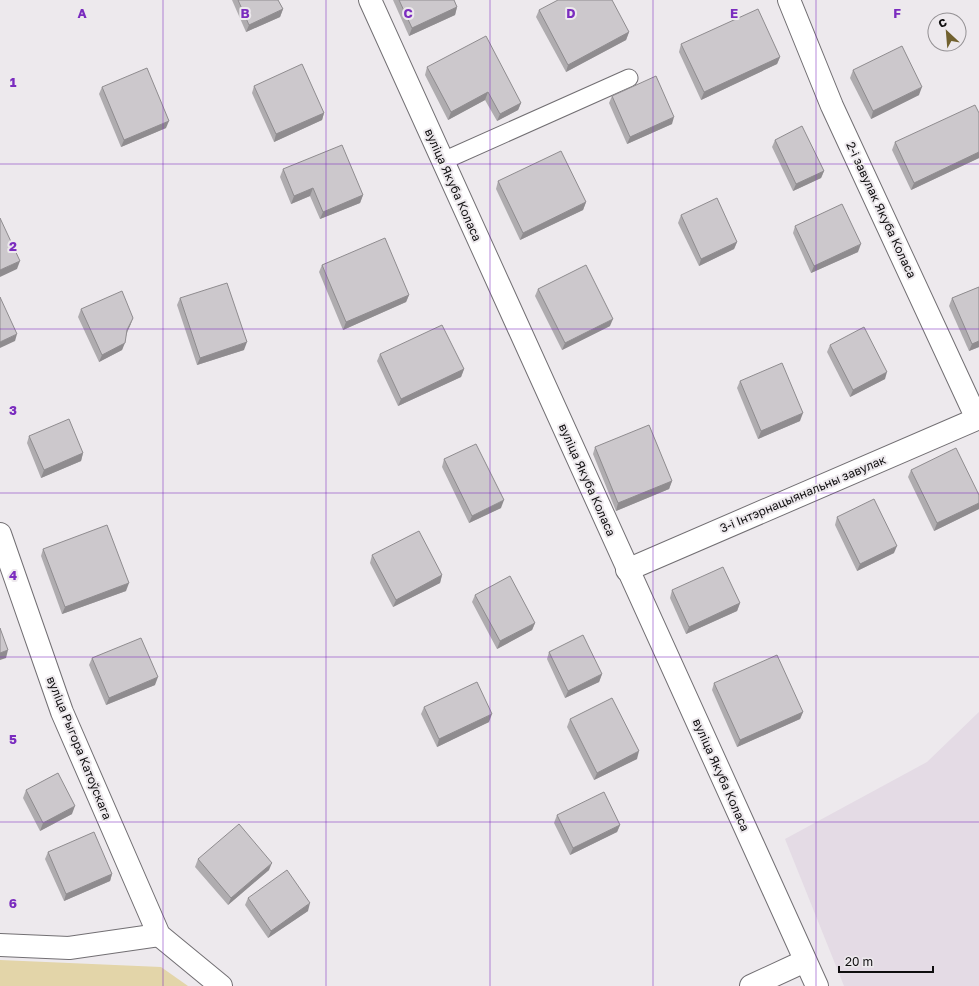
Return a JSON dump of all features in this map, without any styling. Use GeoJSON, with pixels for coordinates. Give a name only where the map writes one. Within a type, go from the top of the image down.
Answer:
{"type":"FeatureCollection","features":[{"type":"Feature","properties":{"kind":"street","name":"вуліца Якуба Коласа"},"geometry":{"type":"LineString","coordinates":[[370,0],[817,986]]}},
{"type":"Feature","properties":{"kind":"street","name":"2-і завулак Якуба Коласа"},"geometry":{"type":"LineString","coordinates":[[789,0],[832,106],[978,418]]}},
{"type":"Feature","properties":{"kind":"street","name":"3-і Інтэрнацыянальны завулак"},"geometry":{"type":"LineString","coordinates":[[628,570],[978,418]]}},
{"type":"Feature","properties":{"kind":"street","name":"вуліца Рыгора Катоўскага"},"geometry":{"type":"LineString","coordinates":[[0,534],[62,712],[159,935]]}},
{"type":"Feature","properties":{"kind":"street"},"geometry":{"type":"LineString","coordinates":[[0,944],[69,948],[159,935],[221,986]]}},
{"type":"Feature","properties":{"kind":"street"},"geometry":{"type":"LineString","coordinates":[[751,986],[805,960]]}},
{"type":"Feature","properties":{"kind":"lane"},"geometry":{"type":"LineString","coordinates":[[443,161],[629,78]]}},
{"type":"Feature","properties":{"kind":"shaded area"},"geometry":{"type":"Polygon","coordinates":[[[979,712],[979,986],[844,986],[785,839],[927,762],[979,712]]]}},
{"type":"Feature","properties":{"kind":"shaded area"},"geometry":{"type":"Polygon","coordinates":[[[0,960],[161,967],[188,986],[0,986],[0,960]]]}},
{"type":"Feature","properties":{"kind":"building"},"geometry":{"type":"Polygon","coordinates":[[[238,0],[278,0],[283,9],[249,25],[238,0]]]}},
{"type":"Feature","properties":{"kind":"building"},"geometry":{"type":"Polygon","coordinates":[[[399,0],[454,0],[457,7],[412,28],[399,0]]]}},
{"type":"Feature","properties":{"kind":"building"},"geometry":{"type":"Polygon","coordinates":[[[558,0],[612,0],[629,32],[568,65],[539,10],[558,0]]]}},
{"type":"Feature","properties":{"kind":"building"},"geometry":{"type":"Polygon","coordinates":[[[758,9],[780,57],[704,92],[681,44],[758,9]]]}},
{"type":"Feature","properties":{"kind":"building"},"geometry":{"type":"Polygon","coordinates":[[[486,36],[521,103],[500,114],[488,92],[451,112],[427,67],[486,36]]]}},
{"type":"Feature","properties":{"kind":"building"},"geometry":{"type":"Polygon","coordinates":[[[902,46],[922,87],[873,111],[853,70],[902,46]]]}},
{"type":"Feature","properties":{"kind":"building"},"geometry":{"type":"Polygon","coordinates":[[[302,64],[324,113],[276,134],[254,86],[302,64]]]}},
{"type":"Feature","properties":{"kind":"building"},"geometry":{"type":"Polygon","coordinates":[[[147,68],[169,121],[124,140],[102,87],[147,68]]]}},
{"type":"Feature","properties":{"kind":"building"},"geometry":{"type":"Polygon","coordinates":[[[656,76],[674,117],[630,137],[612,96],[656,76]]]}},
{"type":"Feature","properties":{"kind":"building"},"geometry":{"type":"Polygon","coordinates":[[[975,105],[979,113],[979,152],[914,183],[895,142],[975,105]]]}},
{"type":"Feature","properties":{"kind":"building"},"geometry":{"type":"Polygon","coordinates":[[[802,126],[824,171],[796,184],[775,140],[802,126]]]}},
{"type":"Feature","properties":{"kind":"building"},"geometry":{"type":"Polygon","coordinates":[[[342,145],[363,195],[323,212],[313,188],[294,196],[283,169],[342,145]]]}},
{"type":"Feature","properties":{"kind":"building"},"geometry":{"type":"Polygon","coordinates":[[[561,151],[586,202],[523,233],[498,181],[561,151]]]}},
{"type":"Feature","properties":{"kind":"building"},"geometry":{"type":"Polygon","coordinates":[[[717,198],[737,242],[701,259],[681,215],[717,198]]]}},
{"type":"Feature","properties":{"kind":"building"},"geometry":{"type":"Polygon","coordinates":[[[842,204],[861,244],[814,266],[795,226],[842,204]]]}},
{"type":"Feature","properties":{"kind":"building"},"geometry":{"type":"Polygon","coordinates":[[[0,218],[20,261],[0,270],[0,218]]]}},
{"type":"Feature","properties":{"kind":"building"},"geometry":{"type":"Polygon","coordinates":[[[385,238],[409,295],[346,322],[322,265],[385,238]]]}},
{"type":"Feature","properties":{"kind":"building"},"geometry":{"type":"Polygon","coordinates":[[[586,265],[613,319],[565,343],[538,289],[586,265]]]}},
{"type":"Feature","properties":{"kind":"building"},"geometry":{"type":"Polygon","coordinates":[[[227,283],[247,342],[200,358],[180,298],[227,283]]]}},
{"type":"Feature","properties":{"kind":"building"},"geometry":{"type":"Polygon","coordinates":[[[979,287],[979,341],[972,344],[952,298],[979,287]]]}},
{"type":"Feature","properties":{"kind":"building"},"geometry":{"type":"Polygon","coordinates":[[[122,291],[133,318],[127,330],[125,343],[102,355],[81,309],[122,291]]]}},
{"type":"Feature","properties":{"kind":"building"},"geometry":{"type":"Polygon","coordinates":[[[0,297],[17,334],[0,342],[0,297]]]}},
{"type":"Feature","properties":{"kind":"building"},"geometry":{"type":"Polygon","coordinates":[[[442,325],[464,369],[401,399],[380,354],[442,325]]]}},
{"type":"Feature","properties":{"kind":"building"},"geometry":{"type":"Polygon","coordinates":[[[864,327],[887,372],[853,390],[830,345],[864,327]]]}},
{"type":"Feature","properties":{"kind":"building"},"geometry":{"type":"Polygon","coordinates":[[[782,363],[803,413],[761,431],[740,381],[782,363]]]}},
{"type":"Feature","properties":{"kind":"building"},"geometry":{"type":"Polygon","coordinates":[[[69,419],[83,453],[44,470],[29,436],[69,419]]]}},
{"type":"Feature","properties":{"kind":"building"},"geometry":{"type":"Polygon","coordinates":[[[649,425],[672,481],[618,503],[595,447],[649,425]]]}},
{"type":"Feature","properties":{"kind":"building"},"geometry":{"type":"Polygon","coordinates":[[[476,444],[504,500],[472,516],[444,459],[476,444]]]}},
{"type":"Feature","properties":{"kind":"building"},"geometry":{"type":"Polygon","coordinates":[[[956,448],[979,495],[979,503],[937,523],[911,470],[956,448]]]}},
{"type":"Feature","properties":{"kind":"building"},"geometry":{"type":"Polygon","coordinates":[[[874,499],[897,546],[860,564],[837,517],[874,499]]]}},
{"type":"Feature","properties":{"kind":"building"},"geometry":{"type":"Polygon","coordinates":[[[107,525],[129,583],[65,607],[43,549],[107,525]]]}},
{"type":"Feature","properties":{"kind":"building"},"geometry":{"type":"Polygon","coordinates":[[[419,531],[442,575],[396,600],[372,555],[419,531]]]}},
{"type":"Feature","properties":{"kind":"building"},"geometry":{"type":"Polygon","coordinates":[[[723,567],[740,603],[689,627],[672,590],[723,567]]]}},
{"type":"Feature","properties":{"kind":"building"},"geometry":{"type":"Polygon","coordinates":[[[510,576],[535,623],[500,641],[475,595],[510,576]]]}},
{"type":"Feature","properties":{"kind":"building"},"geometry":{"type":"Polygon","coordinates":[[[0,628],[8,650],[0,653],[0,628]]]}},
{"type":"Feature","properties":{"kind":"building"},"geometry":{"type":"Polygon","coordinates":[[[583,635],[602,674],[568,691],[549,652],[583,635]]]}},
{"type":"Feature","properties":{"kind":"building"},"geometry":{"type":"Polygon","coordinates":[[[141,638],[158,677],[109,698],[92,658],[141,638]]]}},
{"type":"Feature","properties":{"kind":"building"},"geometry":{"type":"Polygon","coordinates":[[[777,655],[803,712],[740,740],[714,683],[777,655]]]}},
{"type":"Feature","properties":{"kind":"building"},"geometry":{"type":"Polygon","coordinates":[[[477,682],[492,714],[439,739],[424,707],[477,682]]]}},
{"type":"Feature","properties":{"kind":"building"},"geometry":{"type":"Polygon","coordinates":[[[612,698],[639,751],[597,773],[570,719],[612,698]]]}},
{"type":"Feature","properties":{"kind":"building"},"geometry":{"type":"Polygon","coordinates":[[[58,773],[75,806],[43,823],[26,790],[58,773]]]}},
{"type":"Feature","properties":{"kind":"building"},"geometry":{"type":"Polygon","coordinates":[[[604,792],[620,825],[573,848],[557,815],[604,792]]]}},
{"type":"Feature","properties":{"kind":"building"},"geometry":{"type":"Polygon","coordinates":[[[239,824],[272,863],[231,898],[198,859],[239,824]]]}},
{"type":"Feature","properties":{"kind":"building"},"geometry":{"type":"Polygon","coordinates":[[[94,832],[112,874],[66,894],[48,852],[94,832]]]}},
{"type":"Feature","properties":{"kind":"building"},"geometry":{"type":"Polygon","coordinates":[[[287,870],[310,903],[271,931],[248,898],[287,870]]]}}]}
